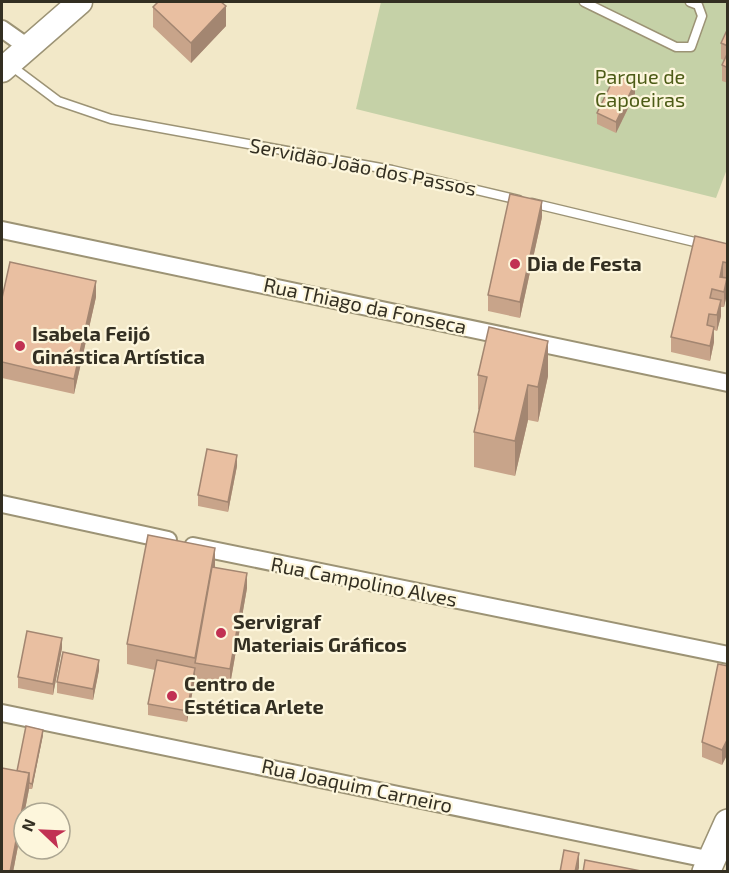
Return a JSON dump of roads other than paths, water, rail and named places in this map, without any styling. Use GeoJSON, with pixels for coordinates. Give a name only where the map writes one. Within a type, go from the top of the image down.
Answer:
{"type":"FeatureCollection","features":[{"type":"Feature","properties":{"kind":"main road"},"geometry":{"type":"LineString","coordinates":[[5,67],[80,2]]}},
{"type":"Feature","properties":{"kind":"main road"},"geometry":{"type":"LineString","coordinates":[[709,866],[728,823]]}},
{"type":"Feature","properties":{"kind":"street"},"geometry":{"type":"LineString","coordinates":[[2,29],[29,48]]}},
{"type":"Feature","properties":{"kind":"street","name":"Rua Thiago da Fonseca"},"geometry":{"type":"LineString","coordinates":[[2,230],[728,383]]}},
{"type":"Feature","properties":{"kind":"street","name":"Rua Campolino Alves"},"geometry":{"type":"LineString","coordinates":[[2,504],[270,563],[728,655]]}},
{"type":"Feature","properties":{"kind":"street","name":"Rua Joaquim Carneiro"},"geometry":{"type":"LineString","coordinates":[[2,713],[709,866]]}},
{"type":"Feature","properties":{"kind":"lane"},"geometry":{"type":"LineString","coordinates":[[584,2],[676,47],[691,46],[702,16],[698,5],[690,2]]}},
{"type":"Feature","properties":{"kind":"lane","name":"Servidão João dos Passos"},"geometry":{"type":"LineString","coordinates":[[5,67],[58,101],[111,119],[392,170],[716,247]]}},
{"type":"Feature","properties":{"kind":"place","name":"Dia de Festa"},"geometry":{"type":"Point","coordinates":[515,264]}},
{"type":"Feature","properties":{"kind":"place","name":"Isabela Feijó Ginástica Artística"},"geometry":{"type":"Point","coordinates":[20,346]}},
{"type":"Feature","properties":{"kind":"place","name":"Servigraf Materiais Gráficos"},"geometry":{"type":"Point","coordinates":[221,633]}},
{"type":"Feature","properties":{"kind":"place","name":"Centro de Estética Arlete"},"geometry":{"type":"Point","coordinates":[172,696]}},
{"type":"Feature","properties":{"kind":"park label","name":"Parque de Capoeiras"},"geometry":{"type":"Point","coordinates":[640,88]}}]}
